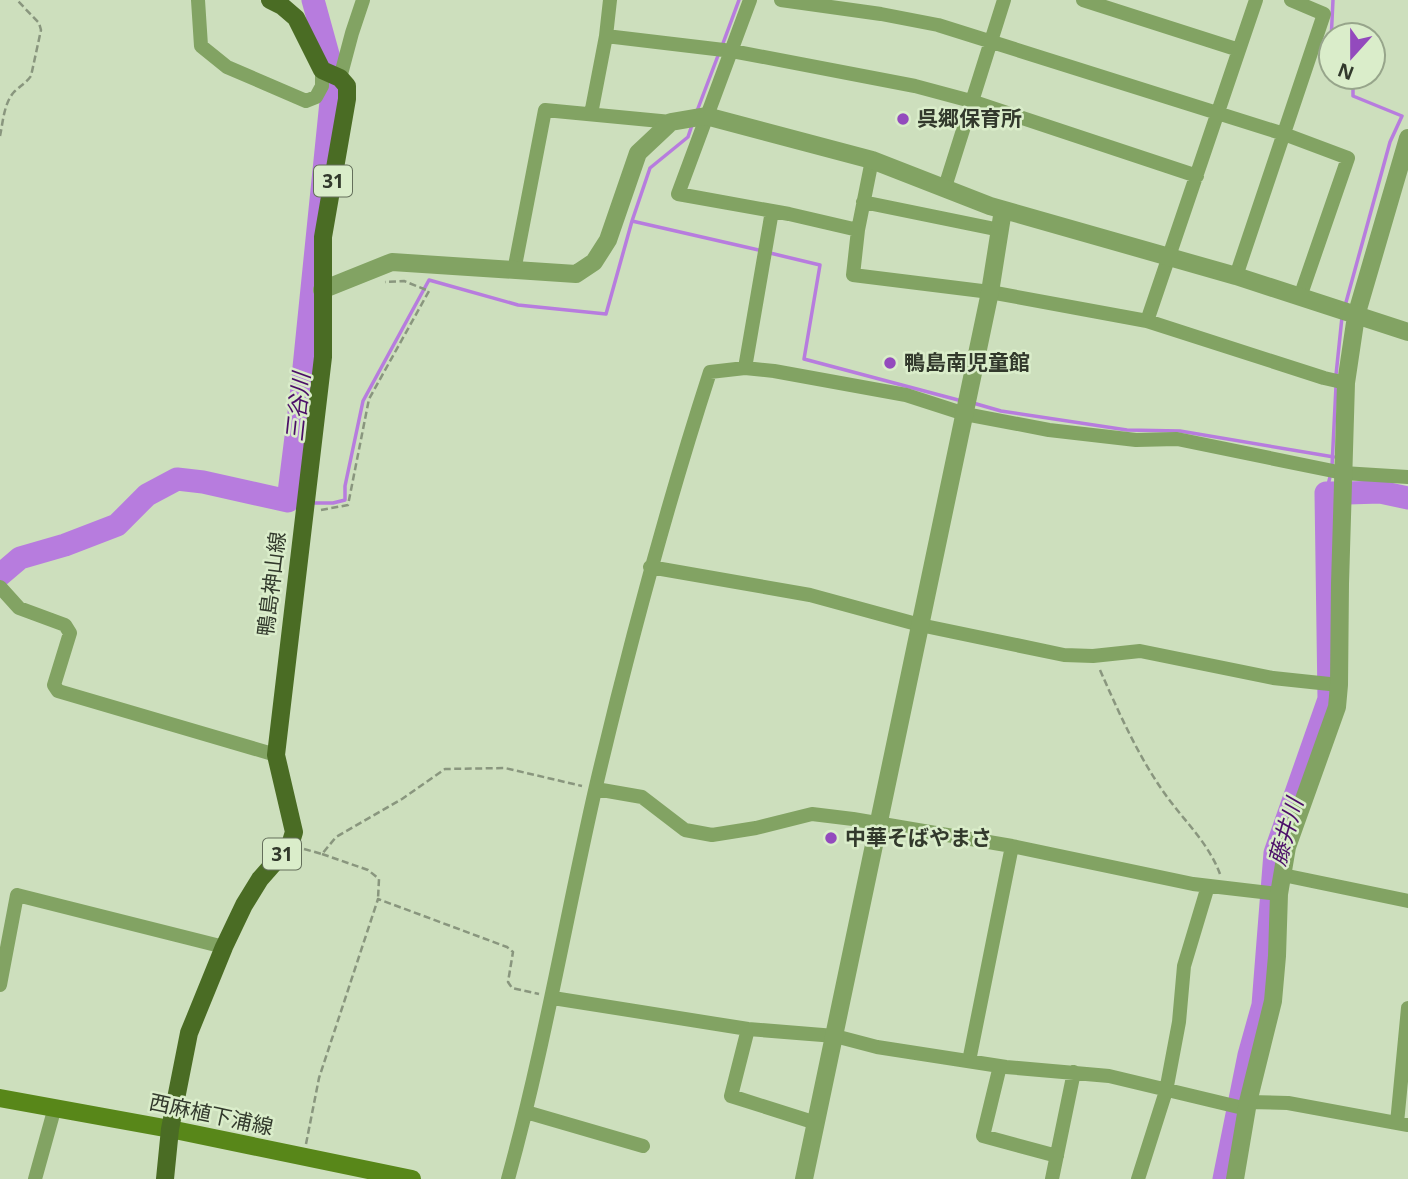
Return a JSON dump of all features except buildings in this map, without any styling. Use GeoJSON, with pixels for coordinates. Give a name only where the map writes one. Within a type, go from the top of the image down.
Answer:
{"type":"FeatureCollection","features":[{"type":"Feature","properties":{"kind":"main road","name":"鴨島神山線"},"geometry":{"type":"LineString","coordinates":[[270,0],[296,18],[332,75],[347,86],[348,99],[323,237],[323,357],[276,755],[294,832],[290,845]]}},
{"type":"Feature","properties":{"kind":"main road","name":"31"},"geometry":{"type":"LineString","coordinates":[[165,1179],[170,1129],[189,1033],[244,905],[260,879],[290,845]]}},
{"type":"Feature","properties":{"kind":"main road","name":"西麻植下浦線"},"geometry":{"type":"LineString","coordinates":[[0,1098],[170,1129],[412,1179]]}},
{"type":"Feature","properties":{"kind":"street"},"geometry":{"type":"LineString","coordinates":[[198,0],[201,46],[227,67],[306,100],[316,97],[332,75],[352,33],[363,0]]}},
{"type":"Feature","properties":{"kind":"street"},"geometry":{"type":"LineString","coordinates":[[591,114],[610,0]]}},
{"type":"Feature","properties":{"kind":"street"},"geometry":{"type":"LineString","coordinates":[[750,0],[678,194],[858,230]]}},
{"type":"Feature","properties":{"kind":"street"},"geometry":{"type":"LineString","coordinates":[[782,0],[938,25],[1284,134],[1348,158],[1300,297]]}},
{"type":"Feature","properties":{"kind":"street"},"geometry":{"type":"LineString","coordinates":[[945,187],[1004,0]]}},
{"type":"Feature","properties":{"kind":"street"},"geometry":{"type":"LineString","coordinates":[[1083,0],[1239,50]]}},
{"type":"Feature","properties":{"kind":"street"},"geometry":{"type":"LineString","coordinates":[[1147,321],[1256,0]]}},
{"type":"Feature","properties":{"kind":"street"},"geometry":{"type":"LineString","coordinates":[[1236,276],[1324,14],[1295,1]]}},
{"type":"Feature","properties":{"kind":"street"},"geometry":{"type":"LineString","coordinates":[[606,36],[732,51],[915,86],[971,101],[1197,176]]}},
{"type":"Feature","properties":{"kind":"street"},"geometry":{"type":"LineString","coordinates":[[514,271],[545,110],[679,120],[706,116],[873,160],[1003,210],[1170,256],[1408,332]]}},
{"type":"Feature","properties":{"kind":"street"},"geometry":{"type":"LineString","coordinates":[[322,290],[392,262],[576,274],[594,262],[608,240],[638,153],[679,120]]}},
{"type":"Feature","properties":{"kind":"street"},"geometry":{"type":"LineString","coordinates":[[1235,1179],[1242,1106],[1273,1001],[1278,956],[1274,893],[1283,875],[1287,847],[1337,707],[1333,684],[1346,383],[1356,316],[1408,138]]}},
{"type":"Feature","properties":{"kind":"street"},"geometry":{"type":"LineString","coordinates":[[873,160],[858,230],[853,275],[990,292],[1147,321],[1346,383]]}},
{"type":"Feature","properties":{"kind":"street"},"geometry":{"type":"LineString","coordinates":[[863,202],[1000,230]]}},
{"type":"Feature","properties":{"kind":"street"},"geometry":{"type":"LineString","coordinates":[[804,1179],[990,292],[1003,210]]}},
{"type":"Feature","properties":{"kind":"street"},"geometry":{"type":"LineString","coordinates":[[744,368],[772,211]]}},
{"type":"Feature","properties":{"kind":"street"},"geometry":{"type":"LineString","coordinates":[[508,1179],[553,998],[596,789],[650,567],[710,372],[744,368],[774,371],[966,404],[1049,430],[1136,440],[1177,439],[1343,473],[1408,477]]}},
{"type":"Feature","properties":{"kind":"street"},"geometry":{"type":"LineString","coordinates":[[650,567],[810,594],[920,625],[1065,655],[1093,656],[1140,651],[1272,678],[1333,684]]}},
{"type":"Feature","properties":{"kind":"street"},"geometry":{"type":"LineString","coordinates":[[0,587],[19,608],[65,625],[70,633],[54,685],[58,691],[276,755]]}},
{"type":"Feature","properties":{"kind":"street"},"geometry":{"type":"LineString","coordinates":[[596,789],[642,797],[685,831],[712,835],[756,828],[812,814],[877,822],[1012,846],[1208,886],[1274,893]]}},
{"type":"Feature","properties":{"kind":"street"},"geometry":{"type":"LineString","coordinates":[[970,1061],[1012,846]]}},
{"type":"Feature","properties":{"kind":"street"},"geometry":{"type":"LineString","coordinates":[[1283,875],[1408,901]]}},
{"type":"Feature","properties":{"kind":"street"},"geometry":{"type":"LineString","coordinates":[[1138,1179],[1166,1091],[1179,1022],[1184,966],[1208,886]]}},
{"type":"Feature","properties":{"kind":"street"},"geometry":{"type":"LineString","coordinates":[[0,985],[17,895],[224,947]]}},
{"type":"Feature","properties":{"kind":"street"},"geometry":{"type":"LineString","coordinates":[[553,998],[748,1029],[835,1037],[877,1047],[1000,1066],[1109,1076],[1242,1106],[1287,1103],[1402,1124],[1408,1008]]}},
{"type":"Feature","properties":{"kind":"street"},"geometry":{"type":"LineString","coordinates":[[748,1029],[731,1096],[816,1123]]}},
{"type":"Feature","properties":{"kind":"street"},"geometry":{"type":"LineString","coordinates":[[1000,1066],[983,1136],[1057,1156]]}},
{"type":"Feature","properties":{"kind":"street"},"geometry":{"type":"LineString","coordinates":[[1052,1179],[1074,1072]]}},
{"type":"Feature","properties":{"kind":"street"},"geometry":{"type":"LineString","coordinates":[[36,1179],[55,1107]]}},
{"type":"Feature","properties":{"kind":"street"},"geometry":{"type":"LineString","coordinates":[[526,1112],[643,1146]]}},
{"type":"Feature","properties":{"kind":"path"},"geometry":{"type":"LineString","coordinates":[[0,136],[14,92],[31,76],[41,30],[17,0]]}},
{"type":"Feature","properties":{"kind":"path"},"geometry":{"type":"LineString","coordinates":[[304,507],[348,505],[369,399],[429,291],[416,286]]}},
{"type":"Feature","properties":{"kind":"path"},"geometry":{"type":"LineString","coordinates":[[1093,656],[1140,755],[1166,795],[1194,828],[1214,860],[1224,887]]}},
{"type":"Feature","properties":{"kind":"path"},"geometry":{"type":"LineString","coordinates":[[322,854],[336,837],[402,799],[445,769],[505,768],[596,789]]}},
{"type":"Feature","properties":{"kind":"path"},"geometry":{"type":"LineString","coordinates":[[290,845],[368,870],[379,879],[378,899],[319,1077],[304,1158]]}},
{"type":"Feature","properties":{"kind":"path"},"geometry":{"type":"LineString","coordinates":[[378,899],[507,947],[513,952],[508,982],[512,988],[553,998]]}},
{"type":"Feature","properties":{"kind":"waterway","name":"三谷川"},"geometry":{"type":"LineString","coordinates":[[0,575],[20,558],[65,545],[117,525],[147,495],[177,479],[203,482],[288,501],[333,82],[313,0]]}},
{"type":"Feature","properties":{"kind":"waterway"},"geometry":{"type":"LineString","coordinates":[[722,46],[739,0]]}},
{"type":"Feature","properties":{"kind":"waterway"},"geometry":{"type":"LineString","coordinates":[[1332,21],[1333,0]]}},
{"type":"Feature","properties":{"kind":"waterway"},"geometry":{"type":"LineString","coordinates":[[697,111],[719,53]]}},
{"type":"Feature","properties":{"kind":"waterway"},"geometry":{"type":"LineString","coordinates":[[1345,306],[1390,142],[1402,116],[1353,96],[1353,91]]}},
{"type":"Feature","properties":{"kind":"waterway"},"geometry":{"type":"LineString","coordinates":[[311,503],[345,500],[345,486],[363,401],[429,280],[518,305],[606,314],[650,168],[688,137],[692,125]]}},
{"type":"Feature","properties":{"kind":"waterway"},"geometry":{"type":"LineString","coordinates":[[632,221],[763,251]]}},
{"type":"Feature","properties":{"kind":"waterway"},"geometry":{"type":"LineString","coordinates":[[770,253],[820,265],[804,359],[962,401]]}},
{"type":"Feature","properties":{"kind":"waterway"},"geometry":{"type":"LineString","coordinates":[[1336,375],[1342,317]]}},
{"type":"Feature","properties":{"kind":"waterway"},"geometry":{"type":"LineString","coordinates":[[1332,466],[1336,386]]}},
{"type":"Feature","properties":{"kind":"waterway"},"geometry":{"type":"LineString","coordinates":[[973,403],[1001,411],[1127,430],[1180,431],[1334,457]]}},
{"type":"Feature","properties":{"kind":"waterway"},"geometry":{"type":"LineString","coordinates":[[1326,493],[1331,473]]}},
{"type":"Feature","properties":{"kind":"waterway","name":"藤井川"},"geometry":{"type":"LineString","coordinates":[[1348,493],[1380,492],[1408,498]]}},
{"type":"Feature","properties":{"kind":"waterway","name":"藤井川"},"geometry":{"type":"LineString","coordinates":[[1224,1179],[1249,1055],[1263,1005],[1275,853],[1329,699],[1326,493],[1334,493]]}},
{"type":"Feature","properties":{"kind":"waterway"},"geometry":{"type":"LineString","coordinates":[[288,501],[300,502]]}},
{"type":"Feature","properties":{"kind":"place","name":"呉郷保育所"},"geometry":{"type":"Point","coordinates":[903,119]}},
{"type":"Feature","properties":{"kind":"place","name":"鴨島南児童館"},"geometry":{"type":"Point","coordinates":[890,363]}},
{"type":"Feature","properties":{"kind":"place","name":"中華そばやまさ"},"geometry":{"type":"Point","coordinates":[831,838]}}]}
